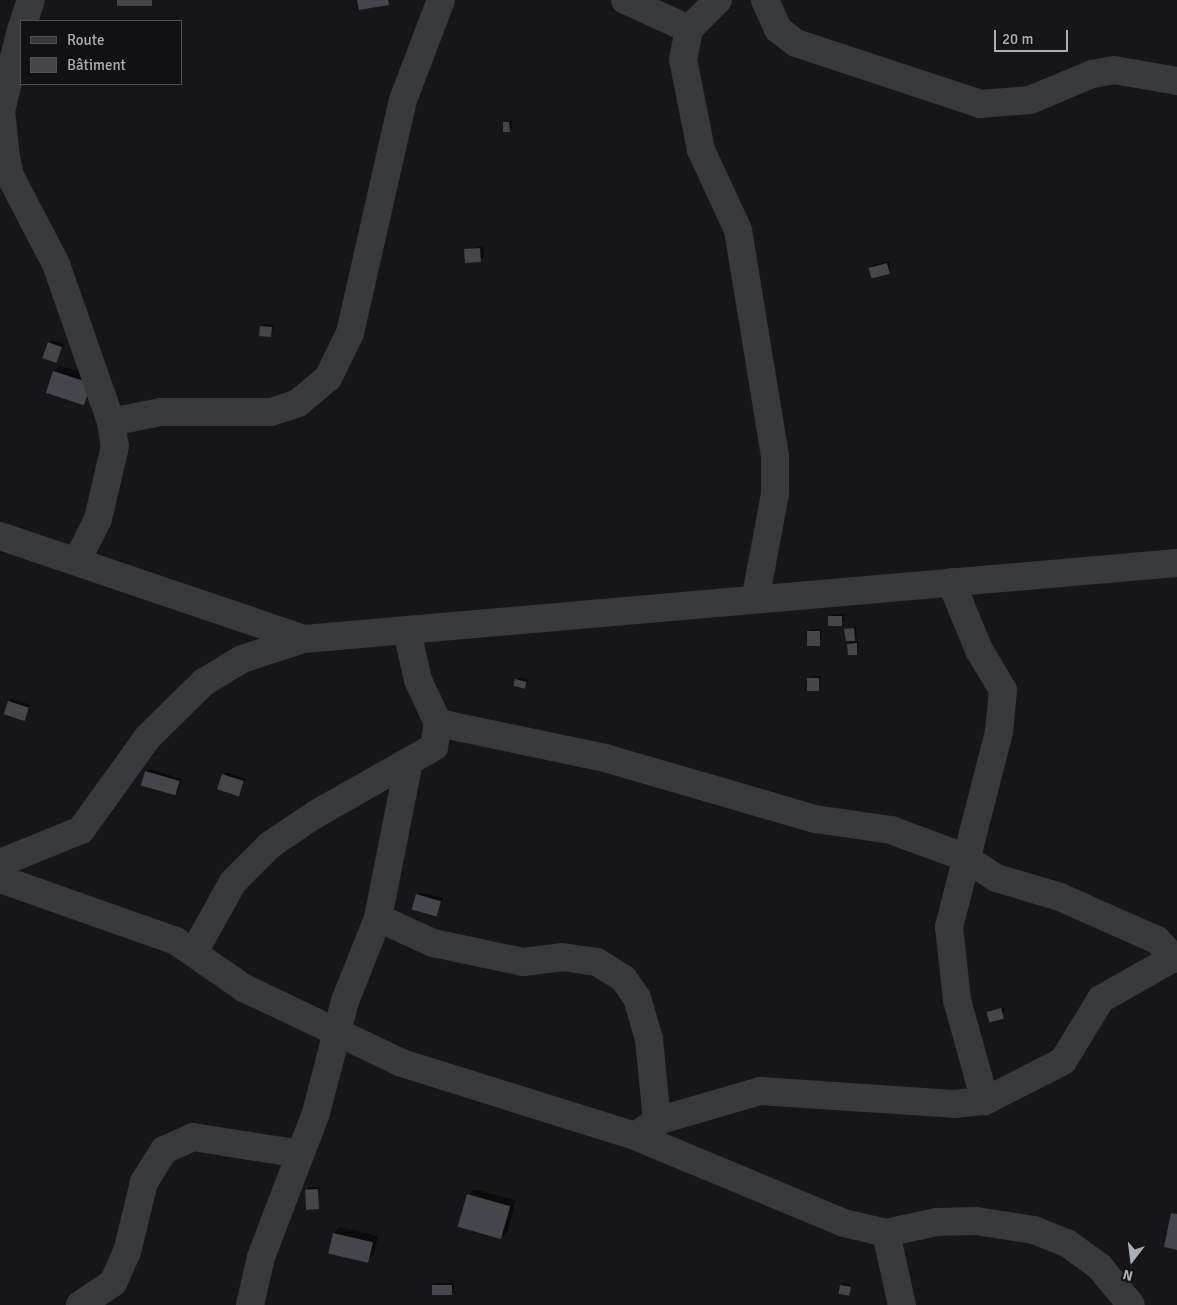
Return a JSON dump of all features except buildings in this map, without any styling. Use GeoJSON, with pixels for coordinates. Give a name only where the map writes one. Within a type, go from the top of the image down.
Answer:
{"type":"FeatureCollection","features":[{"type":"Feature","properties":{"kind":"street"},"geometry":{"type":"LineString","coordinates":[[24,20],[31,0]]}},
{"type":"Feature","properties":{"kind":"street"},"geometry":{"type":"LineString","coordinates":[[111,422],[161,412],[271,412],[298,403],[328,378],[350,333],[403,100],[441,0]]}},
{"type":"Feature","properties":{"kind":"street"},"geometry":{"type":"LineString","coordinates":[[625,0],[689,29]]}},
{"type":"Feature","properties":{"kind":"street"},"geometry":{"type":"LineString","coordinates":[[718,0],[689,29],[683,59],[701,150],[738,230],[775,456],[775,494],[756,596]]}},
{"type":"Feature","properties":{"kind":"street"},"geometry":{"type":"LineString","coordinates":[[765,0],[778,29],[796,43],[980,104],[1030,100],[1092,74],[1114,70],[1177,80]]}},
{"type":"Feature","properties":{"kind":"street"},"geometry":{"type":"LineString","coordinates":[[20,33],[1,112],[10,176],[56,264],[111,422],[115,446],[103,499],[78,559]]}},
{"type":"Feature","properties":{"kind":"street"},"geometry":{"type":"LineString","coordinates":[[0,536],[78,559],[304,639]]}},
{"type":"Feature","properties":{"kind":"street"},"geometry":{"type":"LineString","coordinates":[[0,863],[81,830],[147,738],[204,682],[242,659],[304,639],[406,631],[756,596],[1177,563]]}},
{"type":"Feature","properties":{"kind":"street"},"geometry":{"type":"LineString","coordinates":[[951,582],[979,650],[1003,690],[1000,732],[964,857],[949,927],[957,1000],[985,1101]]}},
{"type":"Feature","properties":{"kind":"street"},"geometry":{"type":"LineString","coordinates":[[406,631],[418,680],[436,735]]}},
{"type":"Feature","properties":{"kind":"street"},"geometry":{"type":"LineString","coordinates":[[194,952],[232,882],[270,845],[316,814],[408,762],[436,735],[475,729],[605,758],[815,819],[891,830],[964,857],[996,878],[1060,897],[1157,940],[1176,957],[1101,999],[1063,1061],[985,1101],[954,1104],[760,1091],[719,1099],[646,1129]]}},
{"type":"Feature","properties":{"kind":"street"},"geometry":{"type":"LineString","coordinates":[[250,1305],[261,1257],[300,1154],[338,1031],[345,1001],[378,918],[408,762]]}},
{"type":"Feature","properties":{"kind":"street"},"geometry":{"type":"LineString","coordinates":[[0,879],[176,941],[244,988],[402,1063],[646,1129],[800,1207],[886,1233],[936,1222],[976,1222],[1034,1230],[1068,1243],[1099,1266],[1128,1304]]}},
{"type":"Feature","properties":{"kind":"street"},"geometry":{"type":"LineString","coordinates":[[378,918],[433,943],[523,962],[562,957],[596,962],[623,978],[637,998],[649,1039],[646,1129]]}},
{"type":"Feature","properties":{"kind":"street"},"geometry":{"type":"LineString","coordinates":[[80,1305],[113,1283],[127,1252],[144,1182],[164,1150],[193,1138],[300,1154]]}},
{"type":"Feature","properties":{"kind":"street"},"geometry":{"type":"LineString","coordinates":[[886,1233],[902,1305]]}}]}
